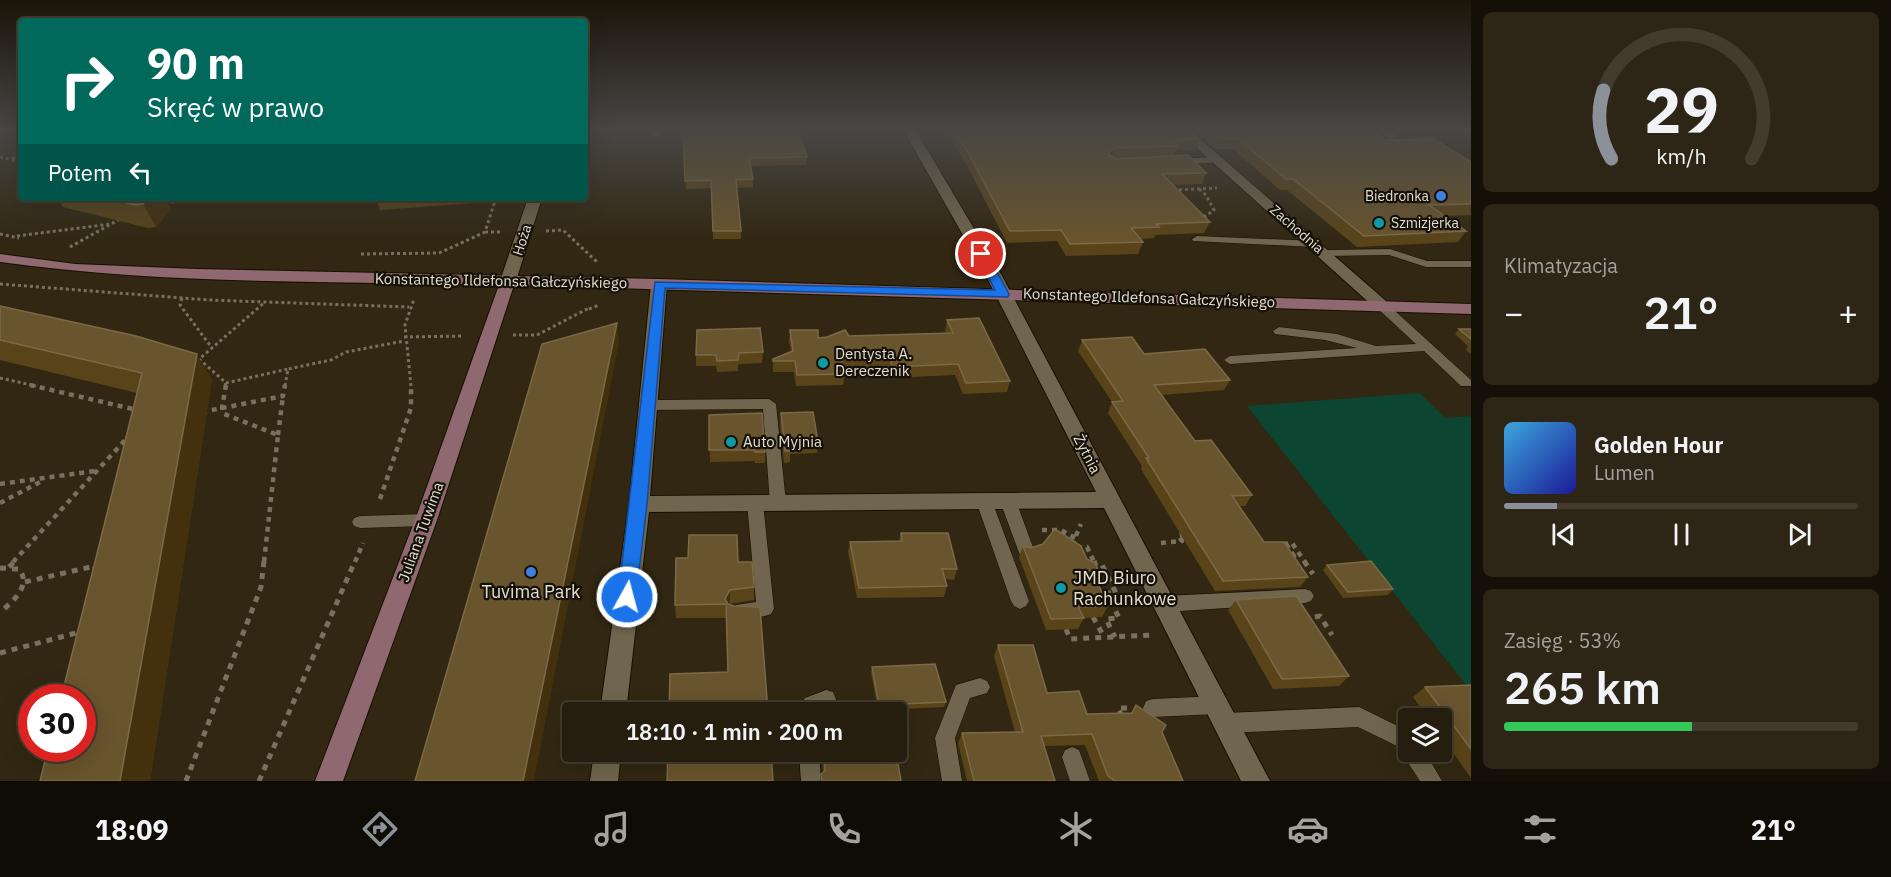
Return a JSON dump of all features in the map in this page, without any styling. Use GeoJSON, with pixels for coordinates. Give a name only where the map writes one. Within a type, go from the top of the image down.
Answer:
{"type":"FeatureCollection","features":[{"type":"Feature","properties":{"kind":"street","name":"Żytnia"},"geometry":{"type":"LineString","coordinates":[[931,167],[1003,294],[1101,500],[1165,604],[1257,781]]}},
{"type":"Feature","properties":{"kind":"street","name":"Zachodnia"},"geometry":{"type":"LineString","coordinates":[[1226,167],[1380,304]]}},
{"type":"Feature","properties":{"kind":"street","name":"Hoża"},"geometry":{"type":"LineString","coordinates":[[508,281],[534,201]]}},
{"type":"Feature","properties":{"kind":"street","name":"Konstantego Ildefonsa Gałczyńskiego"},"geometry":{"type":"LineString","coordinates":[[0,258],[108,270],[1380,304],[1471,309]]}},
{"type":"Feature","properties":{"kind":"street","name":"Juliana Tuwima"},"geometry":{"type":"LineString","coordinates":[[329,781],[426,520],[508,281]]}},
{"type":"Feature","properties":{"kind":"street"},"geometry":{"type":"LineString","coordinates":[[614,702],[639,504],[659,285]]}},
{"type":"Feature","properties":{"kind":"street"},"geometry":{"type":"LineString","coordinates":[[639,504],[1101,500]]}},
{"type":"Feature","properties":{"kind":"street"},"geometry":{"type":"LineString","coordinates":[[604,781],[607,762]]}},
{"type":"Feature","properties":{"kind":"lane"},"geometry":{"type":"LineString","coordinates":[[1197,239],[1390,252],[1426,264],[1471,264]]}},
{"type":"Feature","properties":{"kind":"lane"},"geometry":{"type":"LineString","coordinates":[[1380,304],[1466,384]]}},
{"type":"Feature","properties":{"kind":"lane"},"geometry":{"type":"LineString","coordinates":[[1279,331],[1344,339],[1376,350]]}},
{"type":"Feature","properties":{"kind":"lane"},"geometry":{"type":"LineString","coordinates":[[1230,360],[1426,347]]}},
{"type":"Feature","properties":{"kind":"lane"},"geometry":{"type":"LineString","coordinates":[[647,405],[769,404],[778,503]]}},
{"type":"Feature","properties":{"kind":"lane"},"geometry":{"type":"LineString","coordinates":[[984,501],[1020,601]]}},
{"type":"Feature","properties":{"kind":"lane"},"geometry":{"type":"LineString","coordinates":[[1008,501],[1026,550]]}},
{"type":"Feature","properties":{"kind":"lane"},"geometry":{"type":"LineString","coordinates":[[736,610],[765,609],[755,503]]}},
{"type":"Feature","properties":{"kind":"lane"},"geometry":{"type":"LineString","coordinates":[[366,522],[426,520]]}},
{"type":"Feature","properties":{"kind":"lane"},"geometry":{"type":"LineString","coordinates":[[1165,604],[1305,596]]}},
{"type":"Feature","properties":{"kind":"lane"},"geometry":{"type":"LineString","coordinates":[[952,781],[945,738],[963,691],[980,687]]}},
{"type":"Feature","properties":{"kind":"lane"},"geometry":{"type":"LineString","coordinates":[[819,702],[826,699]]}},
{"type":"Feature","properties":{"kind":"lane"},"geometry":{"type":"LineString","coordinates":[[1153,708],[1222,714],[1359,717],[1398,736]]}},
{"type":"Feature","properties":{"kind":"lane"},"geometry":{"type":"LineString","coordinates":[[1072,757],[1080,781]]}},
{"type":"Feature","properties":{"kind":"lane"},"geometry":{"type":"LineString","coordinates":[[810,762],[811,781]]}},
{"type":"Feature","properties":{"kind":"lane"},"geometry":{"type":"LineString","coordinates":[[1420,762],[1432,781]]}},
{"type":"Feature","properties":{"kind":"path"},"geometry":{"type":"LineString","coordinates":[[1167,190],[1247,186]]}},
{"type":"Feature","properties":{"kind":"path"},"geometry":{"type":"LineString","coordinates":[[1196,216],[1206,216],[1214,210],[1206,195],[1199,189]]}},
{"type":"Feature","properties":{"kind":"path"},"geometry":{"type":"LineString","coordinates":[[171,202],[185,201]]}},
{"type":"Feature","properties":{"kind":"path"},"geometry":{"type":"LineString","coordinates":[[406,254],[439,253],[485,232],[495,201]]}},
{"type":"Feature","properties":{"kind":"path"},"geometry":{"type":"LineString","coordinates":[[70,247],[121,219]]}},
{"type":"Feature","properties":{"kind":"path"},"geometry":{"type":"LineString","coordinates":[[12,237],[111,224]]}},
{"type":"Feature","properties":{"kind":"path"},"geometry":{"type":"LineString","coordinates":[[259,781],[411,408],[413,395],[404,341],[409,307],[426,279]]}},
{"type":"Feature","properties":{"kind":"path"},"geometry":{"type":"LineString","coordinates":[[0,284],[182,298],[409,307]]}},
{"type":"Feature","properties":{"kind":"path"},"geometry":{"type":"LineString","coordinates":[[182,298],[180,305],[212,348]]}},
{"type":"Feature","properties":{"kind":"path"},"geometry":{"type":"LineString","coordinates":[[192,365],[266,302]]}},
{"type":"Feature","properties":{"kind":"path"},"geometry":{"type":"LineString","coordinates":[[226,383],[332,360],[346,352],[404,341]]}},
{"type":"Feature","properties":{"kind":"path"},"geometry":{"type":"LineString","coordinates":[[199,359],[226,383]]}},
{"type":"Feature","properties":{"kind":"path"},"geometry":{"type":"LineString","coordinates":[[186,781],[261,587],[278,435],[288,369]]}},
{"type":"Feature","properties":{"kind":"path"},"geometry":{"type":"LineString","coordinates":[[0,378],[142,411],[140,418]]}},
{"type":"Feature","properties":{"kind":"path"},"geometry":{"type":"LineString","coordinates":[[226,383],[222,408],[224,414],[278,435]]}},
{"type":"Feature","properties":{"kind":"path"},"geometry":{"type":"LineString","coordinates":[[201,412],[283,396]]}},
{"type":"Feature","properties":{"kind":"path"},"geometry":{"type":"LineString","coordinates":[[9,567],[131,433]]}},
{"type":"Feature","properties":{"kind":"path"},"geometry":{"type":"LineString","coordinates":[[0,484],[96,471]]}},
{"type":"Feature","properties":{"kind":"path"},"geometry":{"type":"LineString","coordinates":[[0,503],[46,478]]}},
{"type":"Feature","properties":{"kind":"path"},"geometry":{"type":"LineString","coordinates":[[1101,500],[1071,548],[1087,547],[1096,566],[1102,565],[1116,593],[1107,593],[1119,618],[1106,619],[1115,637]]}},
{"type":"Feature","properties":{"kind":"path"},"geometry":{"type":"LineString","coordinates":[[1062,539],[1065,532]]}},
{"type":"Feature","properties":{"kind":"path"},"geometry":{"type":"LineString","coordinates":[[1161,543],[1182,541],[1178,535],[1190,534]]}},
{"type":"Feature","properties":{"kind":"path"},"geometry":{"type":"LineString","coordinates":[[1286,543],[1294,555],[1287,556]]}},
{"type":"Feature","properties":{"kind":"path"},"geometry":{"type":"LineString","coordinates":[[1277,544],[1292,543],[1319,583],[1304,585],[1311,595],[1305,596]]}},
{"type":"Feature","properties":{"kind":"path"},"geometry":{"type":"LineString","coordinates":[[93,577],[99,555]]}},
{"type":"Feature","properties":{"kind":"path"},"geometry":{"type":"LineString","coordinates":[[25,582],[95,566]]}},
{"type":"Feature","properties":{"kind":"path"},"geometry":{"type":"LineString","coordinates":[[0,568],[19,569],[24,575],[25,582],[13,602],[0,612]]}},
{"type":"Feature","properties":{"kind":"path"},"geometry":{"type":"LineString","coordinates":[[1093,617],[1104,637]]}},
{"type":"Feature","properties":{"kind":"path"},"geometry":{"type":"LineString","coordinates":[[78,643],[82,621]]}},
{"type":"Feature","properties":{"kind":"path"},"geometry":{"type":"LineString","coordinates":[[1066,629],[1070,639],[1180,634]]}},
{"type":"Feature","properties":{"kind":"path"},"geometry":{"type":"LineString","coordinates":[[0,653],[80,632]]}},
{"type":"Feature","properties":{"kind":"green space"},"geometry":{"type":"Polygon","coordinates":[[[1419,393],[1446,418],[1471,416],[1471,691],[1247,406],[1419,393]]]}},
{"type":"Feature","properties":{"kind":"building"},"geometry":{"type":"Polygon","coordinates":[[[684,167],[751,167],[753,179],[736,180],[741,231],[713,231],[711,180],[685,181],[684,167]]]}},
{"type":"Feature","properties":{"kind":"building"},"geometry":{"type":"Polygon","coordinates":[[[976,167],[1200,167],[1206,173],[1162,174],[1210,222],[1156,224],[1159,227],[1131,228],[1143,242],[1070,244],[1061,230],[1010,231],[976,167]]]}},
{"type":"Feature","properties":{"kind":"building"},"geometry":{"type":"Polygon","coordinates":[[[1272,167],[1471,167],[1471,204],[1429,205],[1466,231],[1364,236],[1293,179],[1286,179],[1272,167]]]}},
{"type":"Feature","properties":{"kind":"building"},"geometry":{"type":"Polygon","coordinates":[[[119,201],[146,201],[143,204],[135,205],[119,201]]]}},
{"type":"Feature","properties":{"kind":"building"},"geometry":{"type":"Polygon","coordinates":[[[0,306],[136,336],[197,354],[120,781],[40,781],[45,762],[96,762],[96,684],[64,684],[142,373],[0,340],[0,306]]]}},
{"type":"Feature","properties":{"kind":"building"},"geometry":{"type":"Polygon","coordinates":[[[979,318],[1010,381],[966,383],[958,364],[892,367],[890,358],[841,359],[845,374],[797,375],[795,361],[773,361],[793,351],[790,330],[818,330],[818,338],[845,330],[849,336],[953,333],[947,320],[979,318]]]}},
{"type":"Feature","properties":{"kind":"building","name":"Tuvima Park"},"geometry":{"type":"Polygon","coordinates":[[[617,323],[523,781],[415,781],[542,344],[617,323]]]}},
{"type":"Feature","properties":{"kind":"building"},"geometry":{"type":"Polygon","coordinates":[[[760,328],[763,352],[739,353],[738,360],[717,361],[716,355],[696,355],[697,330],[760,328]]]}},
{"type":"Feature","properties":{"kind":"building"},"geometry":{"type":"Polygon","coordinates":[[[1459,329],[1471,329],[1471,339],[1459,329]]]}},
{"type":"Feature","properties":{"kind":"building"},"geometry":{"type":"Polygon","coordinates":[[[1132,337],[1144,354],[1205,349],[1230,380],[1154,385],[1195,441],[1211,440],[1252,495],[1232,496],[1264,542],[1284,542],[1308,577],[1223,581],[1146,458],[1149,458],[1112,402],[1123,401],[1082,340],[1132,337]]]}},
{"type":"Feature","properties":{"kind":"building"},"geometry":{"type":"Polygon","coordinates":[[[813,412],[818,442],[789,442],[790,451],[785,451],[781,413],[813,412]]]}},
{"type":"Feature","properties":{"kind":"building"},"geometry":{"type":"Polygon","coordinates":[[[762,413],[765,452],[709,450],[709,415],[762,413]]]}},
{"type":"Feature","properties":{"kind":"building","name":"JMD Biuro Rachunkowe"},"geometry":{"type":"Polygon","coordinates":[[[1055,529],[1081,546],[1087,559],[1095,563],[1100,574],[1096,579],[1108,606],[1078,607],[1084,618],[1051,619],[1023,546],[1031,548],[1043,544],[1055,529]]]}},
{"type":"Feature","properties":{"kind":"building"},"geometry":{"type":"Polygon","coordinates":[[[901,533],[948,533],[957,569],[942,569],[947,586],[859,588],[850,542],[902,541],[901,533]]]}},
{"type":"Feature","properties":{"kind":"building"},"geometry":{"type":"Polygon","coordinates":[[[689,535],[737,535],[738,562],[752,562],[754,587],[730,590],[725,599],[728,604],[734,606],[760,607],[767,702],[669,702],[670,674],[728,672],[726,604],[675,605],[676,558],[688,558],[689,535]]]}},
{"type":"Feature","properties":{"kind":"building"},"geometry":{"type":"Polygon","coordinates":[[[1371,561],[1393,589],[1348,592],[1327,565],[1371,561]]]}},
{"type":"Feature","properties":{"kind":"building"},"geometry":{"type":"Polygon","coordinates":[[[1296,596],[1349,676],[1282,679],[1236,600],[1296,596]]]}},
{"type":"Feature","properties":{"kind":"building"},"geometry":{"type":"Polygon","coordinates":[[[998,645],[1033,645],[1047,693],[1079,691],[1087,714],[1132,713],[1136,705],[1166,725],[1162,732],[1183,781],[1115,781],[1108,776],[1092,734],[1041,736],[1055,781],[974,781],[962,733],[1023,732],[998,645]]]}},
{"type":"Feature","properties":{"kind":"building"},"geometry":{"type":"Polygon","coordinates":[[[935,664],[946,702],[878,702],[872,667],[935,664]]]}},
{"type":"Feature","properties":{"kind":"building"},"geometry":{"type":"Polygon","coordinates":[[[1471,685],[1471,749],[1452,723],[1452,708],[1441,708],[1425,687],[1471,685]]]}},
{"type":"Feature","properties":{"kind":"building"},"geometry":{"type":"Polygon","coordinates":[[[668,762],[772,762],[773,781],[667,781],[668,762]]]}},
{"type":"Feature","properties":{"kind":"building"},"geometry":{"type":"Polygon","coordinates":[[[825,762],[898,762],[901,781],[822,781],[821,774],[825,771],[825,762]]]}},
{"type":"Feature","properties":{"kind":"place","name":"Biedronka"},"geometry":{"type":"Point","coordinates":[1441,196]}},
{"type":"Feature","properties":{"kind":"place","name":"Szmizjerka"},"geometry":{"type":"Point","coordinates":[1379,223]}},
{"type":"Feature","properties":{"kind":"place","name":"Dentysta A. Dereczenik"},"geometry":{"type":"Point","coordinates":[823,363]}},
{"type":"Feature","properties":{"kind":"place","name":"Auto Myjnia"},"geometry":{"type":"Point","coordinates":[731,442]}},
{"type":"Feature","properties":{"kind":"place","name":"Tuvima Park"},"geometry":{"type":"Point","coordinates":[531,572]}},
{"type":"Feature","properties":{"kind":"place","name":"JMD Biuro Rachunkowe"},"geometry":{"type":"Point","coordinates":[1061,588]}},
{"type":"Feature","properties":{"kind":"route"},"geometry":{"type":"LineString","coordinates":[[627,597],[639,504],[659,285],[1003,294],[981,254]]}}]}
